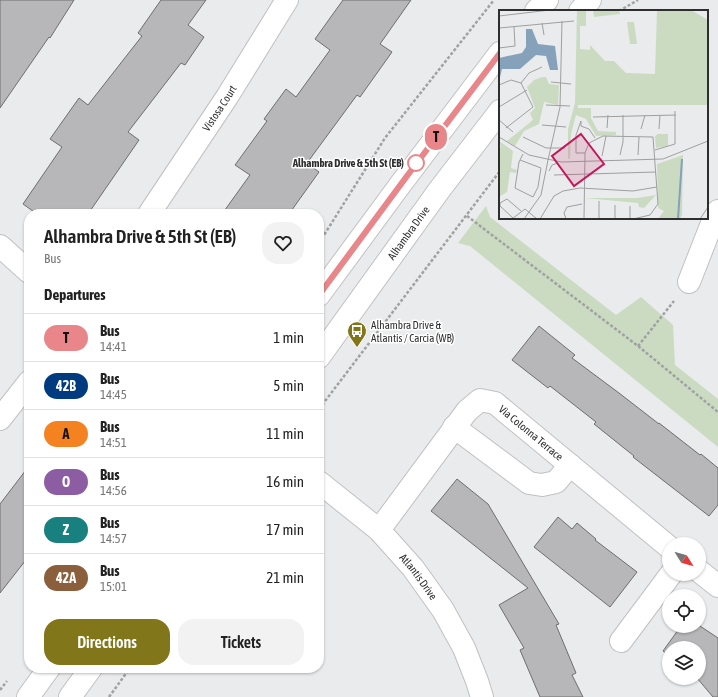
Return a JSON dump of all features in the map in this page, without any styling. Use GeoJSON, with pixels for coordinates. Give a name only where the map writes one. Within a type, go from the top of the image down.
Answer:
{"type":"FeatureCollection","features":[{"type":"Feature","properties":{"kind":"street","name":"Vistosa Court"},"geometry":{"type":"LineString","coordinates":[[152,209],[227,97],[287,0]]}},
{"type":"Feature","properties":{"kind":"street"},"geometry":{"type":"LineString","coordinates":[[536,10],[539,0]]}},
{"type":"Feature","properties":{"kind":"street"},"geometry":{"type":"LineString","coordinates":[[537,10],[547,0]]}},
{"type":"Feature","properties":{"kind":"street"},"geometry":{"type":"LineString","coordinates":[[581,10],[590,0]]}},
{"type":"Feature","properties":{"kind":"street"},"geometry":{"type":"LineString","coordinates":[[324,289],[499,54]]}},
{"type":"Feature","properties":{"kind":"street","name":"Alhambra Drive"},"geometry":{"type":"LineString","coordinates":[[324,350],[440,189],[499,112]]}},
{"type":"Feature","properties":{"kind":"street"},"geometry":{"type":"LineString","coordinates":[[689,282],[718,211]]}},
{"type":"Feature","properties":{"kind":"street"},"geometry":{"type":"LineString","coordinates":[[0,246],[24,268]]}},
{"type":"Feature","properties":{"kind":"street"},"geometry":{"type":"LineString","coordinates":[[0,419],[24,388]]}},
{"type":"Feature","properties":{"kind":"street","name":"Via Colonna Terrace"},"geometry":{"type":"LineString","coordinates":[[379,530],[467,410],[480,400],[495,403],[662,541]]}},
{"type":"Feature","properties":{"kind":"street","name":"Via Colonna Terrace"},"geometry":{"type":"LineString","coordinates":[[454,427],[529,483],[542,485],[556,482],[570,465]]}},
{"type":"Feature","properties":{"kind":"street","name":"Atlantis Drive"},"geometry":{"type":"LineString","coordinates":[[324,486],[379,530],[412,568],[443,610],[464,648],[482,697]]}},
{"type":"Feature","properties":{"kind":"street"},"geometry":{"type":"LineString","coordinates":[[706,577],[718,586]]}},
{"type":"Feature","properties":{"kind":"street"},"geometry":{"type":"LineString","coordinates":[[621,641],[666,581]]}},
{"type":"Feature","properties":{"kind":"street"},"geometry":{"type":"LineString","coordinates":[[28,697],[45,673]]}},
{"type":"Feature","properties":{"kind":"street"},"geometry":{"type":"LineString","coordinates":[[70,697],[87,673]]}},
{"type":"Feature","properties":{"kind":"path"},"geometry":{"type":"LineString","coordinates":[[324,235],[385,138],[494,0]]}},
{"type":"Feature","properties":{"kind":"path"},"geometry":{"type":"LineString","coordinates":[[621,10],[638,0]]}},
{"type":"Feature","properties":{"kind":"path"},"geometry":{"type":"LineString","coordinates":[[324,402],[499,172]]}},
{"type":"Feature","properties":{"kind":"path"},"geometry":{"type":"LineString","coordinates":[[466,216],[638,346],[718,412]]}},
{"type":"Feature","properties":{"kind":"path"},"geometry":{"type":"LineString","coordinates":[[638,346],[689,282]]}},
{"type":"Feature","properties":{"kind":"path"},"geometry":{"type":"LineString","coordinates":[[109,697],[126,673]]}},
{"type":"Feature","properties":{"kind":"green space"},"geometry":{"type":"Polygon","coordinates":[[[486,206],[490,217],[616,315],[641,297],[673,325],[675,365],[718,399],[718,447],[470,246],[458,243],[486,206]]]}},
{"type":"Feature","properties":{"kind":"building"},"geometry":{"type":"Polygon","coordinates":[[[0,0],[74,0],[50,38],[49,37],[0,108],[0,0]]]}},
{"type":"Feature","properties":{"kind":"building"},"geometry":{"type":"Polygon","coordinates":[[[161,0],[206,0],[188,25],[204,37],[185,65],[181,63],[128,132],[139,140],[91,209],[30,209],[23,204],[62,147],[50,139],[79,98],[88,105],[142,36],[138,33],[161,0]]]}},
{"type":"Feature","properties":{"kind":"building"},"geometry":{"type":"Polygon","coordinates":[[[343,0],[411,0],[380,44],[392,52],[360,97],[357,95],[307,163],[319,172],[293,209],[226,209],[250,175],[235,165],[267,121],[264,119],[286,89],[296,97],[330,50],[315,39],[343,0]]]}},
{"type":"Feature","properties":{"kind":"building"},"geometry":{"type":"Polygon","coordinates":[[[539,326],[575,355],[572,358],[718,468],[718,505],[709,516],[633,457],[634,456],[594,424],[596,422],[550,386],[548,388],[512,360],[539,326]]]}},
{"type":"Feature","properties":{"kind":"building"},"geometry":{"type":"Polygon","coordinates":[[[24,473],[24,562],[0,593],[0,504],[24,473]]]}},
{"type":"Feature","properties":{"kind":"building"},"geometry":{"type":"Polygon","coordinates":[[[457,479],[488,504],[559,624],[556,625],[576,673],[572,675],[583,697],[540,697],[520,650],[524,648],[499,605],[528,588],[431,511],[457,479]]]}},
{"type":"Feature","properties":{"kind":"building"},"geometry":{"type":"Polygon","coordinates":[[[558,517],[572,529],[577,523],[596,539],[595,540],[637,572],[610,607],[534,547],[558,517]]]}},
{"type":"Feature","properties":{"kind":"building"},"geometry":{"type":"Polygon","coordinates":[[[706,630],[718,638],[718,697],[713,697],[703,685],[706,685],[706,641],[670,641],[676,633],[706,633],[706,630]]]}},
{"type":"Feature","properties":{"kind":"bus line","name":"T"},"geometry":{"type":"LineString","coordinates":[[324,288],[499,54]]}},
{"type":"Feature","properties":{"kind":"place","name":"Alhambra Drive & 5th St (EB)"},"geometry":{"type":"Point","coordinates":[416,163]}},
{"type":"Feature","properties":{"kind":"place","name":"Alhambra Drive & Atlantis / Carcia (WB)"},"geometry":{"type":"Point","coordinates":[357,348]}}]}
